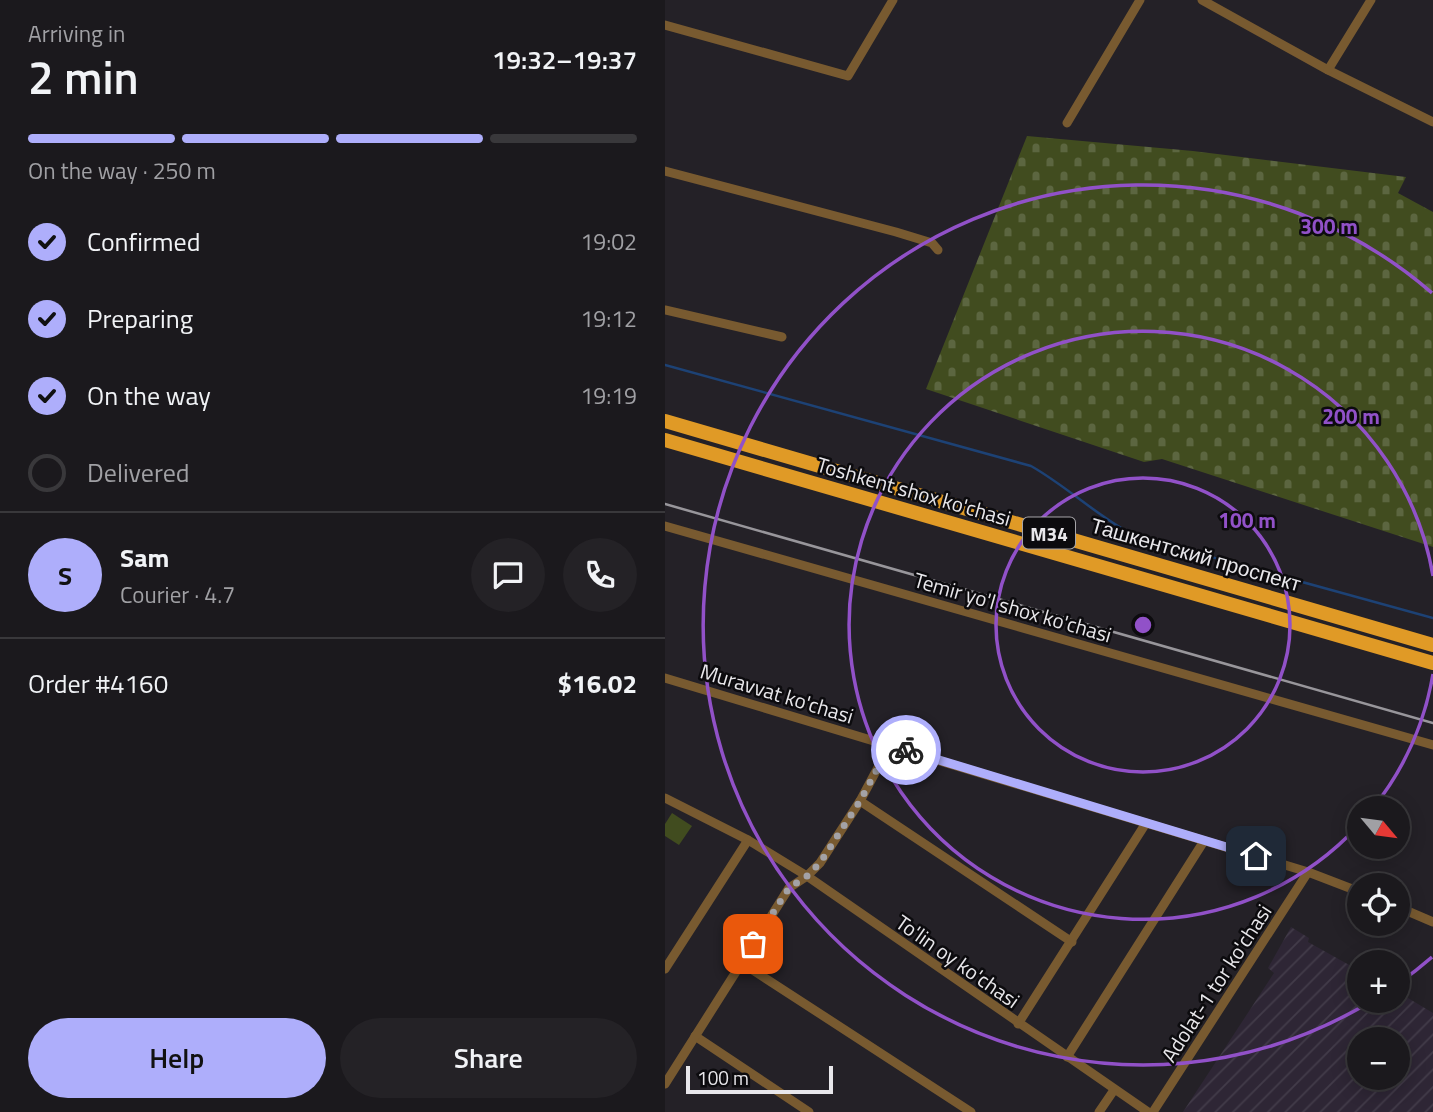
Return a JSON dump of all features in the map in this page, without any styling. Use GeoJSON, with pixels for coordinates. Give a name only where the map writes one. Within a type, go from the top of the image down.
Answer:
{"type":"FeatureCollection","features":[{"type":"Feature","properties":{"kind":"highway","name":"Ташкентский проспект"},"geometry":{"type":"LineString","coordinates":[[665,421],[1433,645]]}},
{"type":"Feature","properties":{"kind":"highway","name":"Toshkent shox ko'chasi"},"geometry":{"type":"LineString","coordinates":[[665,440],[1433,663]]}},
{"type":"Feature","properties":{"kind":"street"},"geometry":{"type":"LineString","coordinates":[[665,25],[848,76],[893,0]]}},
{"type":"Feature","properties":{"kind":"street"},"geometry":{"type":"LineString","coordinates":[[1067,123],[1140,0]]}},
{"type":"Feature","properties":{"kind":"street"},"geometry":{"type":"LineString","coordinates":[[1202,0],[1328,70],[1433,122]]}},
{"type":"Feature","properties":{"kind":"street"},"geometry":{"type":"LineString","coordinates":[[1328,70],[1371,0]]}},
{"type":"Feature","properties":{"kind":"street"},"geometry":{"type":"LineString","coordinates":[[665,171],[897,232],[932,243],[938,250]]}},
{"type":"Feature","properties":{"kind":"street"},"geometry":{"type":"LineString","coordinates":[[665,310],[782,337]]}},
{"type":"Feature","properties":{"kind":"street","name":"Temir yo'l shox ko'chasi"},"geometry":{"type":"LineString","coordinates":[[665,526],[1433,745]]}},
{"type":"Feature","properties":{"kind":"street","name":"Muravvat ko'chasi"},"geometry":{"type":"LineString","coordinates":[[665,678],[1308,872],[1347,887]]}},
{"type":"Feature","properties":{"kind":"street"},"geometry":{"type":"LineString","coordinates":[[665,1084],[789,888],[820,863],[860,801],[890,745]]}},
{"type":"Feature","properties":{"kind":"street","name":"To'lin oy ko'chasi"},"geometry":{"type":"LineString","coordinates":[[665,798],[748,840],[807,876],[1148,1112]]}},
{"type":"Feature","properties":{"kind":"street"},"geometry":{"type":"LineString","coordinates":[[860,801],[1072,942]]}},
{"type":"Feature","properties":{"kind":"street"},"geometry":{"type":"LineString","coordinates":[[1018,1024],[1146,823]]}},
{"type":"Feature","properties":{"kind":"street"},"geometry":{"type":"LineString","coordinates":[[665,969],[748,840]]}},
{"type":"Feature","properties":{"kind":"street"},"geometry":{"type":"LineString","coordinates":[[1067,1057],[1204,841]]}},
{"type":"Feature","properties":{"kind":"street","name":"Adolat-1 tor ko'chasi"},"geometry":{"type":"LineString","coordinates":[[1153,1112],[1308,872]]}},
{"type":"Feature","properties":{"kind":"street"},"geometry":{"type":"LineString","coordinates":[[1410,912],[1433,922]]}},
{"type":"Feature","properties":{"kind":"street"},"geometry":{"type":"LineString","coordinates":[[742,963],[971,1112]]}},
{"type":"Feature","properties":{"kind":"street"},"geometry":{"type":"LineString","coordinates":[[695,1036],[809,1112]]}},
{"type":"Feature","properties":{"kind":"street"},"geometry":{"type":"LineString","coordinates":[[1099,1112],[1114,1090]]}},
{"type":"Feature","properties":{"kind":"shaded area"},"geometry":{"type":"Polygon","coordinates":[[[1291,927],[1309,938],[1308,942],[1347,964],[1347,1013],[1410,1013],[1410,999],[1433,1013],[1433,1112],[1183,1112],[1274,973],[1268,968],[1291,927]]]}},
{"type":"Feature","properties":{"kind":"green space"},"geometry":{"type":"Polygon","coordinates":[[[1027,136],[1193,151],[1406,177],[1398,193],[1433,212],[1433,547],[1162,459],[1144,462],[926,389],[1027,136]]]}},
{"type":"Feature","properties":{"kind":"green space"},"geometry":{"type":"Polygon","coordinates":[[[672,813],[692,826],[679,845],[665,836],[665,824],[672,813]]]}},
{"type":"Feature","properties":{"kind":"waterway"},"geometry":{"type":"LineString","coordinates":[[665,365],[1031,466],[1135,536],[1433,618]]}},
{"type":"Feature","properties":{"kind":"railway"},"geometry":{"type":"LineString","coordinates":[[665,504],[1433,723]]}},
{"type":"Feature","properties":{"kind":"way so far"},"geometry":{"type":"LineString","coordinates":[[753,944],[789,888],[820,863],[860,801],[890,745],[906,750]]}},
{"type":"Feature","properties":{"kind":"route"},"geometry":{"type":"LineString","coordinates":[[906,750],[1256,856]]}}]}
